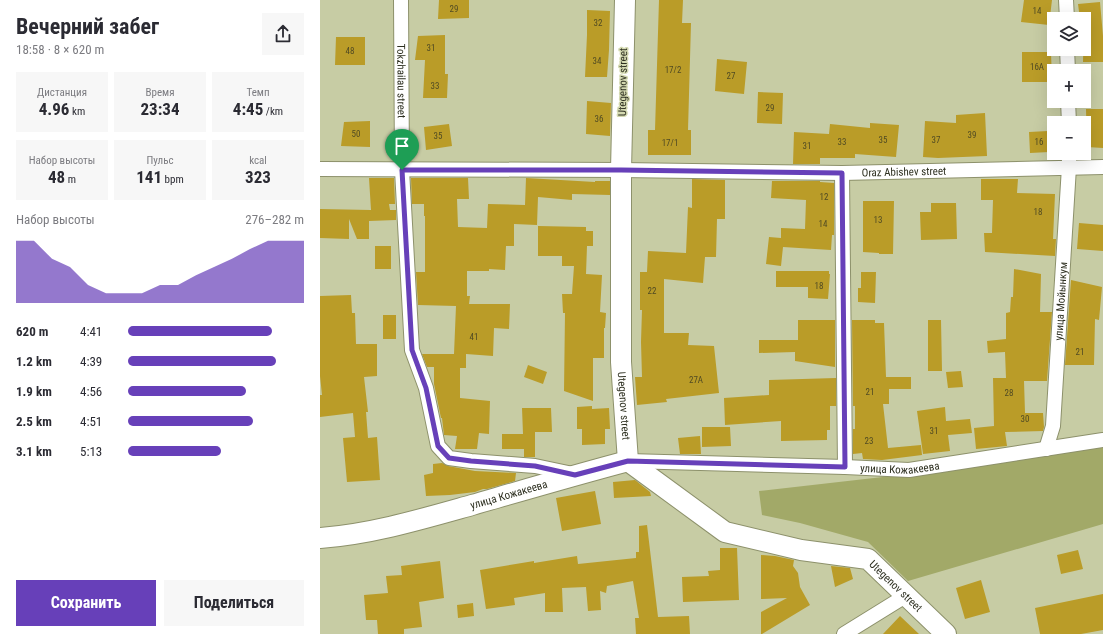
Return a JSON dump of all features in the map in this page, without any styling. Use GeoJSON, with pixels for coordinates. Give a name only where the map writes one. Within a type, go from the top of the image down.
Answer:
{"type":"FeatureCollection","features":[{"type":"Feature","properties":{"kind":"street","name":"Tokzhailau street"},"geometry":{"type":"LineString","coordinates":[[401,0],[402,170],[412,350],[426,388],[438,446],[449,458],[535,466],[575,475]]}},
{"type":"Feature","properties":{"kind":"street","name":"Utegenov street"},"geometry":{"type":"LineString","coordinates":[[625,0],[621,170],[621,362],[628,461],[725,532],[801,550],[868,559],[946,634]]}},
{"type":"Feature","properties":{"kind":"street"},"geometry":{"type":"LineString","coordinates":[[1066,0],[1067,12]]}},
{"type":"Feature","properties":{"kind":"street","name":"Oraz Abishev street"},"geometry":{"type":"LineString","coordinates":[[320,169],[621,170],[842,173],[1069,160],[1103,167]]}},
{"type":"Feature","properties":{"kind":"street","name":"улица Мойынкум"},"geometry":{"type":"LineString","coordinates":[[1046,449],[1053,426],[1069,160]]}},
{"type":"Feature","properties":{"kind":"street"},"geometry":{"type":"LineString","coordinates":[[842,173],[845,467]]}},
{"type":"Feature","properties":{"kind":"street","name":"улица Кожакеева"},"geometry":{"type":"LineString","coordinates":[[320,538],[343,536],[405,524],[628,461],[909,470],[1103,440]]}},
{"type":"Feature","properties":{"kind":"street"},"geometry":{"type":"LineString","coordinates":[[844,634],[907,595]]}},
{"type":"Feature","properties":{"kind":"green space"},"geometry":{"type":"Polygon","coordinates":[[[1103,445],[1103,524],[908,581],[868,542],[800,523],[762,515],[759,491],[909,474],[1103,445]]]}},
{"type":"Feature","properties":{"kind":"building"},"geometry":{"type":"Polygon","coordinates":[[[439,0],[469,0],[469,18],[438,19],[439,0]]]}},
{"type":"Feature","properties":{"kind":"building"},"geometry":{"type":"Polygon","coordinates":[[[659,0],[683,0],[682,23],[691,23],[688,130],[691,130],[691,155],[648,155],[648,130],[655,130],[659,0]]]}},
{"type":"Feature","properties":{"kind":"building"},"geometry":{"type":"Polygon","coordinates":[[[1024,0],[1052,0],[1051,12],[1047,12],[1047,25],[1021,22],[1024,0]]]}},
{"type":"Feature","properties":{"kind":"building"},"geometry":{"type":"Polygon","coordinates":[[[1100,2],[1103,36],[1103,62],[1083,62],[1083,56],[1091,56],[1091,12],[1079,12],[1078,4],[1100,2]]]}},
{"type":"Feature","properties":{"kind":"building"},"geometry":{"type":"Polygon","coordinates":[[[587,10],[610,11],[607,77],[585,77],[587,10]]]}},
{"type":"Feature","properties":{"kind":"building"},"geometry":{"type":"Polygon","coordinates":[[[445,35],[445,74],[448,74],[447,98],[423,98],[425,60],[415,60],[418,36],[445,35]]]}},
{"type":"Feature","properties":{"kind":"building"},"geometry":{"type":"Polygon","coordinates":[[[336,37],[365,37],[365,65],[335,65],[336,37]]]}},
{"type":"Feature","properties":{"kind":"building"},"geometry":{"type":"Polygon","coordinates":[[[1022,52],[1047,52],[1047,56],[1051,56],[1051,64],[1047,64],[1047,82],[1022,82],[1022,52]]]}},
{"type":"Feature","properties":{"kind":"building"},"geometry":{"type":"Polygon","coordinates":[[[717,59],[747,62],[744,94],[715,91],[717,59]]]}},
{"type":"Feature","properties":{"kind":"building"},"geometry":{"type":"Polygon","coordinates":[[[758,92],[783,93],[782,124],[757,123],[758,92]]]}},
{"type":"Feature","properties":{"kind":"building"},"geometry":{"type":"Polygon","coordinates":[[[587,101],[611,103],[610,136],[586,134],[587,101]]]}},
{"type":"Feature","properties":{"kind":"building"},"geometry":{"type":"Polygon","coordinates":[[[1086,109],[1103,109],[1103,148],[1091,147],[1091,116],[1086,116],[1086,109]]]}},
{"type":"Feature","properties":{"kind":"building"},"geometry":{"type":"Polygon","coordinates":[[[985,113],[987,156],[938,158],[923,157],[925,121],[956,123],[956,115],[985,113]]]}},
{"type":"Feature","properties":{"kind":"building"},"geometry":{"type":"Polygon","coordinates":[[[370,121],[370,147],[341,146],[344,122],[370,121]]]}},
{"type":"Feature","properties":{"kind":"building"},"geometry":{"type":"Polygon","coordinates":[[[870,123],[899,125],[896,157],[855,154],[855,158],[820,158],[820,164],[793,164],[794,132],[829,134],[830,124],[870,128],[870,123]]]}},
{"type":"Feature","properties":{"kind":"building"},"geometry":{"type":"Polygon","coordinates":[[[449,124],[452,146],[426,150],[424,127],[449,124]]]}},
{"type":"Feature","properties":{"kind":"building"},"geometry":{"type":"Polygon","coordinates":[[[1047,131],[1047,152],[1030,153],[1029,132],[1047,131]]]}},
{"type":"Feature","properties":{"kind":"building"},"geometry":{"type":"Polygon","coordinates":[[[369,178],[394,178],[395,204],[389,204],[390,210],[396,210],[396,220],[369,221],[369,239],[357,239],[349,219],[349,239],[320,238],[320,209],[371,210],[369,178]]]}},
{"type":"Feature","properties":{"kind":"building"},"geometry":{"type":"Polygon","coordinates":[[[411,178],[468,178],[469,199],[457,199],[458,227],[487,228],[488,204],[525,205],[526,178],[595,182],[610,181],[610,195],[572,194],[572,200],[538,197],[537,225],[514,224],[514,246],[506,246],[505,270],[489,269],[489,271],[467,271],[467,296],[470,296],[469,304],[510,304],[509,329],[494,328],[493,356],[466,354],[466,368],[460,368],[460,398],[490,401],[489,434],[479,433],[477,449],[455,449],[457,436],[444,435],[442,418],[434,384],[434,367],[427,367],[422,354],[454,354],[456,306],[418,305],[416,272],[425,272],[425,216],[424,204],[412,204],[411,178]]]}},
{"type":"Feature","properties":{"kind":"building"},"geometry":{"type":"Polygon","coordinates":[[[692,179],[725,180],[725,219],[717,219],[716,257],[705,257],[703,283],[664,279],[664,333],[689,333],[688,345],[714,346],[719,393],[666,399],[667,402],[637,405],[635,377],[642,377],[642,310],[640,310],[640,272],[647,272],[648,251],[686,253],[688,207],[692,208],[692,179]]]}},
{"type":"Feature","properties":{"kind":"building"},"geometry":{"type":"Polygon","coordinates":[[[981,179],[1018,179],[1017,193],[1055,194],[1053,239],[1056,239],[1055,256],[985,252],[984,233],[992,233],[993,200],[981,200],[981,179]]]}},
{"type":"Feature","properties":{"kind":"building"},"geometry":{"type":"Polygon","coordinates":[[[772,181],[820,181],[834,183],[834,235],[832,235],[831,250],[783,247],[781,266],[766,264],[769,237],[781,238],[781,228],[805,229],[806,200],[771,198],[772,181]]]}},
{"type":"Feature","properties":{"kind":"building"},"geometry":{"type":"Polygon","coordinates":[[[863,201],[894,201],[893,254],[863,252],[863,201]]]}},
{"type":"Feature","properties":{"kind":"building"},"geometry":{"type":"Polygon","coordinates":[[[931,203],[956,203],[957,239],[921,240],[920,212],[931,212],[931,203]]]}},
{"type":"Feature","properties":{"kind":"building"},"geometry":{"type":"Polygon","coordinates":[[[1079,223],[1103,225],[1103,251],[1077,249],[1079,223]]]}},
{"type":"Feature","properties":{"kind":"building"},"geometry":{"type":"Polygon","coordinates":[[[538,226],[586,227],[586,231],[593,231],[593,246],[587,246],[586,274],[602,275],[600,312],[606,313],[604,328],[604,358],[593,358],[593,401],[564,391],[565,313],[563,313],[562,294],[572,294],[574,266],[562,266],[562,256],[538,256],[538,226]]]}},
{"type":"Feature","properties":{"kind":"building"},"geometry":{"type":"Polygon","coordinates":[[[375,246],[391,246],[391,269],[375,269],[375,246]]]}},
{"type":"Feature","properties":{"kind":"building"},"geometry":{"type":"Polygon","coordinates":[[[1014,269],[1041,274],[1040,312],[1052,312],[1047,381],[1024,381],[1025,413],[1043,413],[1044,427],[1043,431],[1005,432],[1007,446],[976,449],[974,428],[994,426],[993,378],[1006,378],[1005,352],[988,353],[987,341],[1006,339],[1006,313],[1010,312],[1011,297],[1013,297],[1014,269]]]}},
{"type":"Feature","properties":{"kind":"building"},"geometry":{"type":"Polygon","coordinates":[[[776,271],[829,271],[828,299],[808,298],[808,287],[776,287],[776,271]]]}},
{"type":"Feature","properties":{"kind":"building"},"geometry":{"type":"Polygon","coordinates":[[[861,272],[876,272],[875,303],[858,302],[858,288],[861,288],[861,272]]]}},
{"type":"Feature","properties":{"kind":"building"},"geometry":{"type":"Polygon","coordinates":[[[1071,280],[1102,287],[1099,320],[1095,319],[1094,365],[1065,365],[1071,280]]]}},
{"type":"Feature","properties":{"kind":"building"},"geometry":{"type":"Polygon","coordinates":[[[351,295],[352,313],[355,313],[356,344],[377,344],[377,376],[364,377],[368,412],[366,412],[368,438],[377,437],[380,480],[347,482],[343,438],[355,437],[353,413],[320,417],[320,395],[322,395],[320,376],[320,296],[351,295]]]}},
{"type":"Feature","properties":{"kind":"building"},"geometry":{"type":"Polygon","coordinates":[[[383,315],[396,315],[396,339],[383,339],[383,315]]]}},
{"type":"Feature","properties":{"kind":"building"},"geometry":{"type":"Polygon","coordinates":[[[798,320],[835,320],[835,367],[795,361],[795,352],[759,353],[759,340],[798,340],[798,320]]]}},
{"type":"Feature","properties":{"kind":"building"},"geometry":{"type":"Polygon","coordinates":[[[852,320],[875,320],[875,323],[884,323],[886,377],[911,377],[911,389],[889,389],[889,404],[883,404],[888,448],[921,445],[922,455],[882,460],[863,459],[862,453],[853,454],[855,406],[853,406],[852,320]]]}},
{"type":"Feature","properties":{"kind":"building"},"geometry":{"type":"Polygon","coordinates":[[[928,320],[941,320],[942,371],[928,371],[928,320]]]}},
{"type":"Feature","properties":{"kind":"building"},"geometry":{"type":"Polygon","coordinates":[[[528,365],[547,372],[543,384],[524,377],[528,365]]]}},
{"type":"Feature","properties":{"kind":"building"},"geometry":{"type":"Polygon","coordinates":[[[961,371],[963,387],[948,388],[946,372],[961,371]]]}},
{"type":"Feature","properties":{"kind":"building"},"geometry":{"type":"Polygon","coordinates":[[[836,378],[836,406],[830,406],[830,430],[827,430],[827,440],[781,441],[781,421],[725,425],[724,398],[769,395],[769,380],[836,378]]]}},
{"type":"Feature","properties":{"kind":"building"},"geometry":{"type":"Polygon","coordinates":[[[592,406],[592,409],[609,408],[610,429],[605,429],[605,444],[582,445],[582,429],[577,429],[577,407],[592,406]]]}},
{"type":"Feature","properties":{"kind":"building"},"geometry":{"type":"Polygon","coordinates":[[[945,407],[946,421],[970,419],[972,433],[948,435],[950,451],[923,454],[917,411],[945,407]]]}},
{"type":"Feature","properties":{"kind":"building"},"geometry":{"type":"Polygon","coordinates":[[[522,408],[551,408],[552,432],[535,432],[535,457],[524,457],[524,449],[502,449],[502,434],[523,434],[522,408]]]}},
{"type":"Feature","properties":{"kind":"building"},"geometry":{"type":"Polygon","coordinates":[[[702,427],[730,427],[731,446],[702,447],[702,427]]]}},
{"type":"Feature","properties":{"kind":"building"},"geometry":{"type":"Polygon","coordinates":[[[700,436],[701,454],[680,454],[678,438],[700,436]]]}},
{"type":"Feature","properties":{"kind":"building"},"geometry":{"type":"Polygon","coordinates":[[[442,463],[448,466],[475,471],[516,473],[515,481],[475,492],[426,496],[424,475],[433,473],[433,464],[442,463]]]}},
{"type":"Feature","properties":{"kind":"building"},"geometry":{"type":"Polygon","coordinates":[[[635,480],[650,492],[651,496],[614,498],[613,482],[635,480]]]}},
{"type":"Feature","properties":{"kind":"building"},"geometry":{"type":"Polygon","coordinates":[[[595,491],[601,524],[562,531],[556,498],[595,491]]]}},
{"type":"Feature","properties":{"kind":"building"},"geometry":{"type":"Polygon","coordinates":[[[647,525],[658,617],[689,616],[690,634],[636,634],[635,618],[639,618],[633,581],[607,586],[606,593],[600,591],[601,610],[588,611],[586,587],[562,588],[563,612],[545,612],[545,593],[514,598],[515,605],[486,609],[480,570],[577,556],[578,564],[636,558],[636,552],[639,552],[639,526],[647,525]]]}},
{"type":"Feature","properties":{"kind":"building"},"geometry":{"type":"Polygon","coordinates":[[[720,548],[737,548],[739,600],[683,602],[682,577],[709,576],[708,571],[720,570],[720,548]]]}},
{"type":"Feature","properties":{"kind":"building"},"geometry":{"type":"Polygon","coordinates":[[[1078,550],[1083,569],[1061,574],[1057,555],[1078,550]]]}},
{"type":"Feature","properties":{"kind":"building"},"geometry":{"type":"Polygon","coordinates":[[[761,555],[794,560],[793,566],[798,573],[800,587],[810,605],[762,634],[761,612],[787,598],[761,599],[761,555]]]}},
{"type":"Feature","properties":{"kind":"building"},"geometry":{"type":"Polygon","coordinates":[[[440,561],[444,598],[419,602],[422,627],[404,629],[404,634],[378,634],[377,620],[366,620],[364,595],[388,593],[386,576],[402,575],[401,566],[440,561]]]}},
{"type":"Feature","properties":{"kind":"building"},"geometry":{"type":"Polygon","coordinates":[[[831,566],[850,568],[853,579],[835,587],[831,566]]]}},
{"type":"Feature","properties":{"kind":"building"},"geometry":{"type":"Polygon","coordinates":[[[981,580],[990,612],[965,619],[956,588],[981,580]]]}},
{"type":"Feature","properties":{"kind":"building"},"geometry":{"type":"Polygon","coordinates":[[[1103,594],[1103,630],[1081,634],[1040,634],[1035,608],[1103,594]]]}},
{"type":"Feature","properties":{"kind":"building"},"geometry":{"type":"Polygon","coordinates":[[[473,603],[474,616],[458,618],[457,605],[473,603]]]}},
{"type":"Feature","properties":{"kind":"building"},"geometry":{"type":"Polygon","coordinates":[[[900,616],[919,634],[883,634],[900,616]]]}},
{"type":"Feature","properties":{"kind":"route"},"geometry":{"type":"LineString","coordinates":[[402,170],[621,170],[842,173],[845,467],[628,461],[575,475],[535,466],[449,458],[438,446],[426,388],[412,350],[402,170]]}}]}
